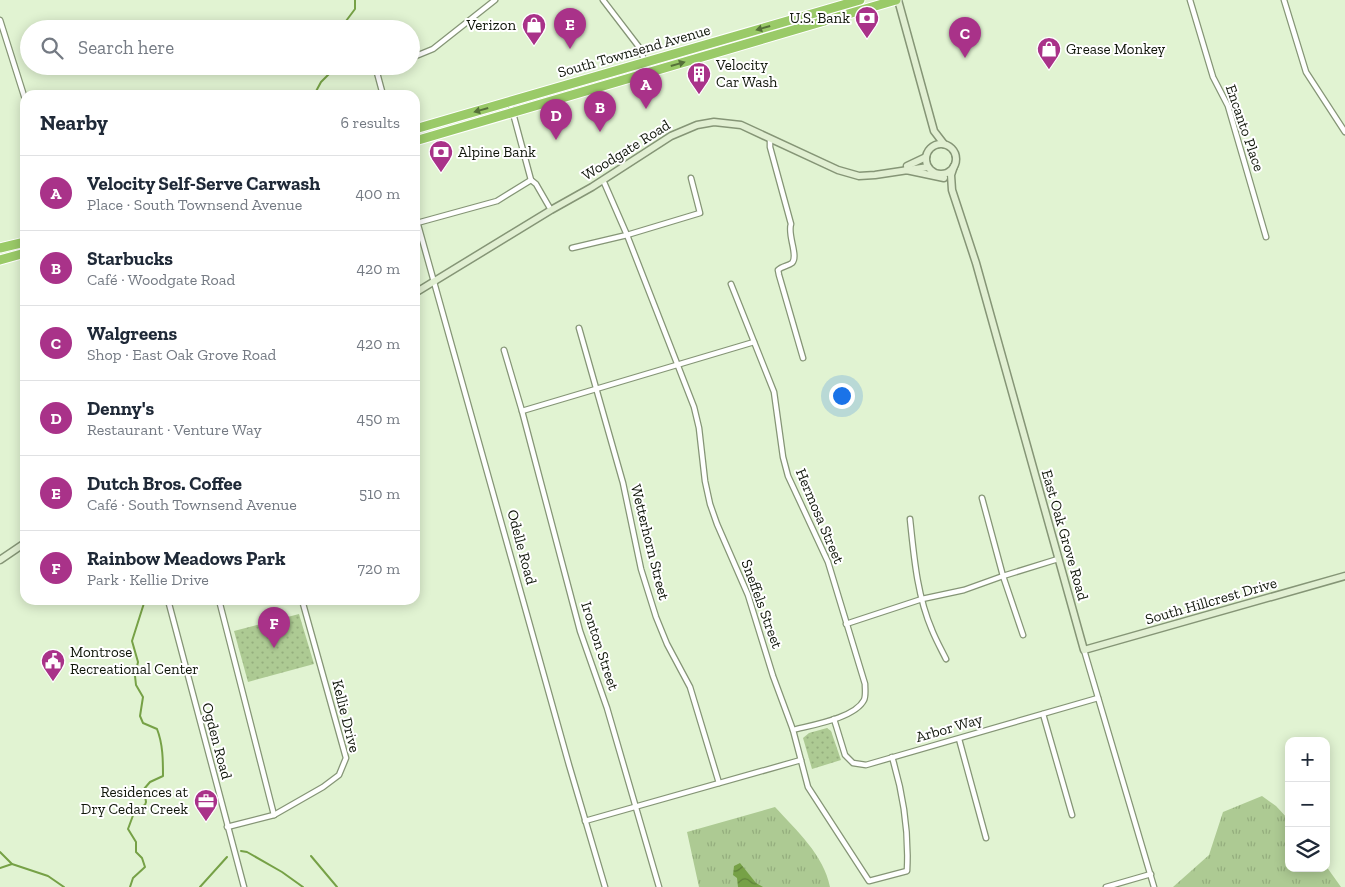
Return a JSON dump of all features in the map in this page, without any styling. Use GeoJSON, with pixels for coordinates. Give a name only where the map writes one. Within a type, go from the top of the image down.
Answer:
{"type":"FeatureCollection","features":[{"type":"Feature","properties":{"kind":"highway","name":"South Townsend Avenue"},"geometry":{"type":"LineString","coordinates":[[420,129],[860,0]]}},
{"type":"Feature","properties":{"kind":"highway","name":"South Townsend Avenue"},"geometry":{"type":"LineString","coordinates":[[420,139],[897,0]]}},
{"type":"Feature","properties":{"kind":"highway"},"geometry":{"type":"LineString","coordinates":[[0,248],[20,243]]}},
{"type":"Feature","properties":{"kind":"highway"},"geometry":{"type":"LineString","coordinates":[[0,260],[20,254]]}},
{"type":"Feature","properties":{"kind":"street"},"geometry":{"type":"LineString","coordinates":[[420,54],[433,49],[495,0]]}},
{"type":"Feature","properties":{"kind":"street"},"geometry":{"type":"LineString","coordinates":[[602,0],[639,47],[648,72]]}},
{"type":"Feature","properties":{"kind":"street"},"geometry":{"type":"LineString","coordinates":[[897,0],[934,131],[944,144],[952,150],[955,157],[954,166],[942,176],[928,167],[926,157],[931,147],[934,131]]}},
{"type":"Feature","properties":{"kind":"street","name":"Encanto Place"},"geometry":{"type":"LineString","coordinates":[[1190,0],[1212,76],[1228,106],[1266,237]]}},
{"type":"Feature","properties":{"kind":"street"},"geometry":{"type":"LineString","coordinates":[[1284,0],[1306,72],[1345,132]]}},
{"type":"Feature","properties":{"kind":"street"},"geometry":{"type":"LineString","coordinates":[[0,20],[22,90]]}},
{"type":"Feature","properties":{"kind":"street"},"geometry":{"type":"LineString","coordinates":[[378,75],[382,90]]}},
{"type":"Feature","properties":{"kind":"street"},"geometry":{"type":"LineString","coordinates":[[510,102],[531,180],[536,184],[551,210]]}},
{"type":"Feature","properties":{"kind":"street","name":"Woodgate Road"},"geometry":{"type":"LineString","coordinates":[[420,290],[603,180],[671,136],[697,124],[731,123],[750,129],[838,170],[859,176],[875,176],[928,167]]}},
{"type":"Feature","properties":{"kind":"street"},"geometry":{"type":"LineString","coordinates":[[770,139],[770,147],[791,224],[789,229],[794,254],[794,260],[791,264],[778,270],[803,358]]}},
{"type":"Feature","properties":{"kind":"street"},"geometry":{"type":"LineString","coordinates":[[931,147],[944,144]]}},
{"type":"Feature","properties":{"kind":"street","name":"Woodgate Road"},"geometry":{"type":"LineString","coordinates":[[897,171],[926,157]]}},
{"type":"Feature","properties":{"kind":"street","name":"East Oak Grove Road"},"geometry":{"type":"LineString","coordinates":[[954,166],[951,175],[952,190],[988,304],[1058,559],[1154,887]]}},
{"type":"Feature","properties":{"kind":"street","name":"Woodgate Road"},"geometry":{"type":"LineString","coordinates":[[905,170],[942,176]]}},
{"type":"Feature","properties":{"kind":"street","name":"East Oak Grove Road"},"geometry":{"type":"LineString","coordinates":[[942,176],[952,190]]}},
{"type":"Feature","properties":{"kind":"street"},"geometry":{"type":"LineString","coordinates":[[572,248],[627,235],[700,213],[691,178]]}},
{"type":"Feature","properties":{"kind":"street"},"geometry":{"type":"LineString","coordinates":[[420,221],[497,201],[531,180]]}},
{"type":"Feature","properties":{"kind":"street","name":"Sneffels Street"},"geometry":{"type":"LineString","coordinates":[[603,180],[627,235],[694,407],[699,428],[705,482],[710,504],[748,595],[773,676],[793,730],[808,788],[869,881],[907,871],[908,856],[900,785],[892,757]]}},
{"type":"Feature","properties":{"kind":"street","name":"Odelle Road"},"geometry":{"type":"LineString","coordinates":[[420,233],[605,887]]}},
{"type":"Feature","properties":{"kind":"street","name":"Hermosa Street"},"geometry":{"type":"LineString","coordinates":[[731,284],[774,392],[783,457],[788,476],[828,562],[866,684],[865,699],[858,707],[849,714],[834,719]]}},
{"type":"Feature","properties":{"kind":"street","name":"Wetterhorn Street"},"geometry":{"type":"LineString","coordinates":[[579,328],[622,483],[641,569],[656,617],[667,644],[693,696],[719,783]]}},
{"type":"Feature","properties":{"kind":"street"},"geometry":{"type":"LineString","coordinates":[[522,411],[754,342]]}},
{"type":"Feature","properties":{"kind":"street","name":"Ironton Street"},"geometry":{"type":"LineString","coordinates":[[504,350],[580,631],[607,708],[660,887]]}},
{"type":"Feature","properties":{"kind":"street"},"geometry":{"type":"LineString","coordinates":[[982,498],[1003,576],[1022,635]]}},
{"type":"Feature","properties":{"kind":"street"},"geometry":{"type":"LineString","coordinates":[[910,519],[914,563],[922,599],[932,630],[946,659]]}},
{"type":"Feature","properties":{"kind":"street"},"geometry":{"type":"LineString","coordinates":[[0,560],[20,546]]}},
{"type":"Feature","properties":{"kind":"street"},"geometry":{"type":"LineString","coordinates":[[846,624],[922,599],[964,590],[1058,559]]}},
{"type":"Feature","properties":{"kind":"street","name":"South Hillcrest Drive"},"geometry":{"type":"LineString","coordinates":[[1084,650],[1345,576]]}},
{"type":"Feature","properties":{"kind":"street","name":"Ogden Road"},"geometry":{"type":"LineString","coordinates":[[169,605],[244,887]]}},
{"type":"Feature","properties":{"kind":"street"},"geometry":{"type":"LineString","coordinates":[[220,605],[274,815]]}},
{"type":"Feature","properties":{"kind":"street","name":"Kellie Drive"},"geometry":{"type":"LineString","coordinates":[[227,827],[274,815],[323,787],[340,775],[346,758],[303,605]]}},
{"type":"Feature","properties":{"kind":"street","name":"Arbor Way"},"geometry":{"type":"LineString","coordinates":[[834,719],[845,755],[852,763],[866,765],[1098,698]]}},
{"type":"Feature","properties":{"kind":"street"},"geometry":{"type":"LineString","coordinates":[[1043,714],[1072,815]]}},
{"type":"Feature","properties":{"kind":"street"},"geometry":{"type":"LineString","coordinates":[[793,730],[834,719]]}},
{"type":"Feature","properties":{"kind":"street"},"geometry":{"type":"LineString","coordinates":[[959,739],[986,838]]}},
{"type":"Feature","properties":{"kind":"street"},"geometry":{"type":"LineString","coordinates":[[586,821],[801,760]]}},
{"type":"Feature","properties":{"kind":"street"},"geometry":{"type":"LineString","coordinates":[[1106,887],[1151,874]]}},
{"type":"Feature","properties":{"kind":"green space"},"geometry":{"type":"Polygon","coordinates":[[[299,614],[314,664],[248,682],[234,631],[299,614]]]}},
{"type":"Feature","properties":{"kind":"green space"},"geometry":{"type":"Polygon","coordinates":[[[827,728],[831,731],[841,760],[812,769],[803,738],[809,733],[827,728]]]}},
{"type":"Feature","properties":{"kind":"green space"},"geometry":{"type":"Polygon","coordinates":[[[1262,796],[1276,806],[1285,816],[1285,872],[1330,872],[1341,887],[1173,887],[1209,855],[1223,812],[1262,796]]]}},
{"type":"Feature","properties":{"kind":"green space"},"geometry":{"type":"Polygon","coordinates":[[[775,807],[800,834],[822,864],[830,887],[699,887],[687,832],[775,807]]]}},
{"type":"Feature","properties":{"kind":"water"},"geometry":{"type":"Polygon","coordinates":[[[740,863],[756,883],[763,887],[738,887],[737,878],[733,875],[734,866],[740,863]]]}},
{"type":"Feature","properties":{"kind":"waterway"},"geometry":{"type":"LineString","coordinates":[[347,20],[355,9],[355,0]]}},
{"type":"Feature","properties":{"kind":"waterway"},"geometry":{"type":"LineString","coordinates":[[317,90],[328,75]]}},
{"type":"Feature","properties":{"kind":"waterway"},"geometry":{"type":"LineString","coordinates":[[130,887],[133,878],[145,867],[142,858],[136,852],[136,842],[128,829],[135,810],[145,805],[144,789],[150,782],[163,776],[159,735],[157,729],[143,723],[140,716],[143,697],[136,685],[135,676],[138,662],[132,641],[143,605]]}},
{"type":"Feature","properties":{"kind":"waterway"},"geometry":{"type":"LineString","coordinates":[[241,851],[247,852],[282,872],[303,887]]}},
{"type":"Feature","properties":{"kind":"waterway"},"geometry":{"type":"LineString","coordinates":[[0,852],[12,864],[48,876],[64,887]]}},
{"type":"Feature","properties":{"kind":"waterway"},"geometry":{"type":"LineString","coordinates":[[311,856],[337,887]]}},
{"type":"Feature","properties":{"kind":"waterway"},"geometry":{"type":"LineString","coordinates":[[200,887],[227,857]]}},
{"type":"Feature","properties":{"kind":"waterway"},"geometry":{"type":"LineString","coordinates":[[0,868],[12,864]]}},
{"type":"Feature","properties":{"kind":"place","name":"U.S. Bank"},"geometry":{"type":"Point","coordinates":[867,39]}},
{"type":"Feature","properties":{"kind":"place","name":"Verizon"},"geometry":{"type":"Point","coordinates":[534,46]}},
{"type":"Feature","properties":{"kind":"place","name":"Dutch Bros. Coffee"},"geometry":{"type":"Point","coordinates":[570,49]}},
{"type":"Feature","properties":{"kind":"place","name":"Walgreens"},"geometry":{"type":"Point","coordinates":[965,58]}},
{"type":"Feature","properties":{"kind":"place","name":"Grease Monkey"},"geometry":{"type":"Point","coordinates":[1049,70]}},
{"type":"Feature","properties":{"kind":"place","name":"Velocity Car Wash"},"geometry":{"type":"Point","coordinates":[699,95]}},
{"type":"Feature","properties":{"kind":"place","name":"Velocity Self-Serve Carwash"},"geometry":{"type":"Point","coordinates":[646,109]}},
{"type":"Feature","properties":{"kind":"place","name":"Starbucks"},"geometry":{"type":"Point","coordinates":[600,132]}},
{"type":"Feature","properties":{"kind":"place","name":"Denny's"},"geometry":{"type":"Point","coordinates":[556,140]}},
{"type":"Feature","properties":{"kind":"place","name":"Alpine Bank"},"geometry":{"type":"Point","coordinates":[441,173]}},
{"type":"Feature","properties":{"kind":"place","name":"Rainbow Meadows Park"},"geometry":{"type":"Point","coordinates":[274,648]}},
{"type":"Feature","properties":{"kind":"place","name":"Montrose Recreational Center"},"geometry":{"type":"Point","coordinates":[53,682]}},
{"type":"Feature","properties":{"kind":"place","name":"Residences at Dry Cedar Creek"},"geometry":{"type":"Point","coordinates":[206,822]}}]}
